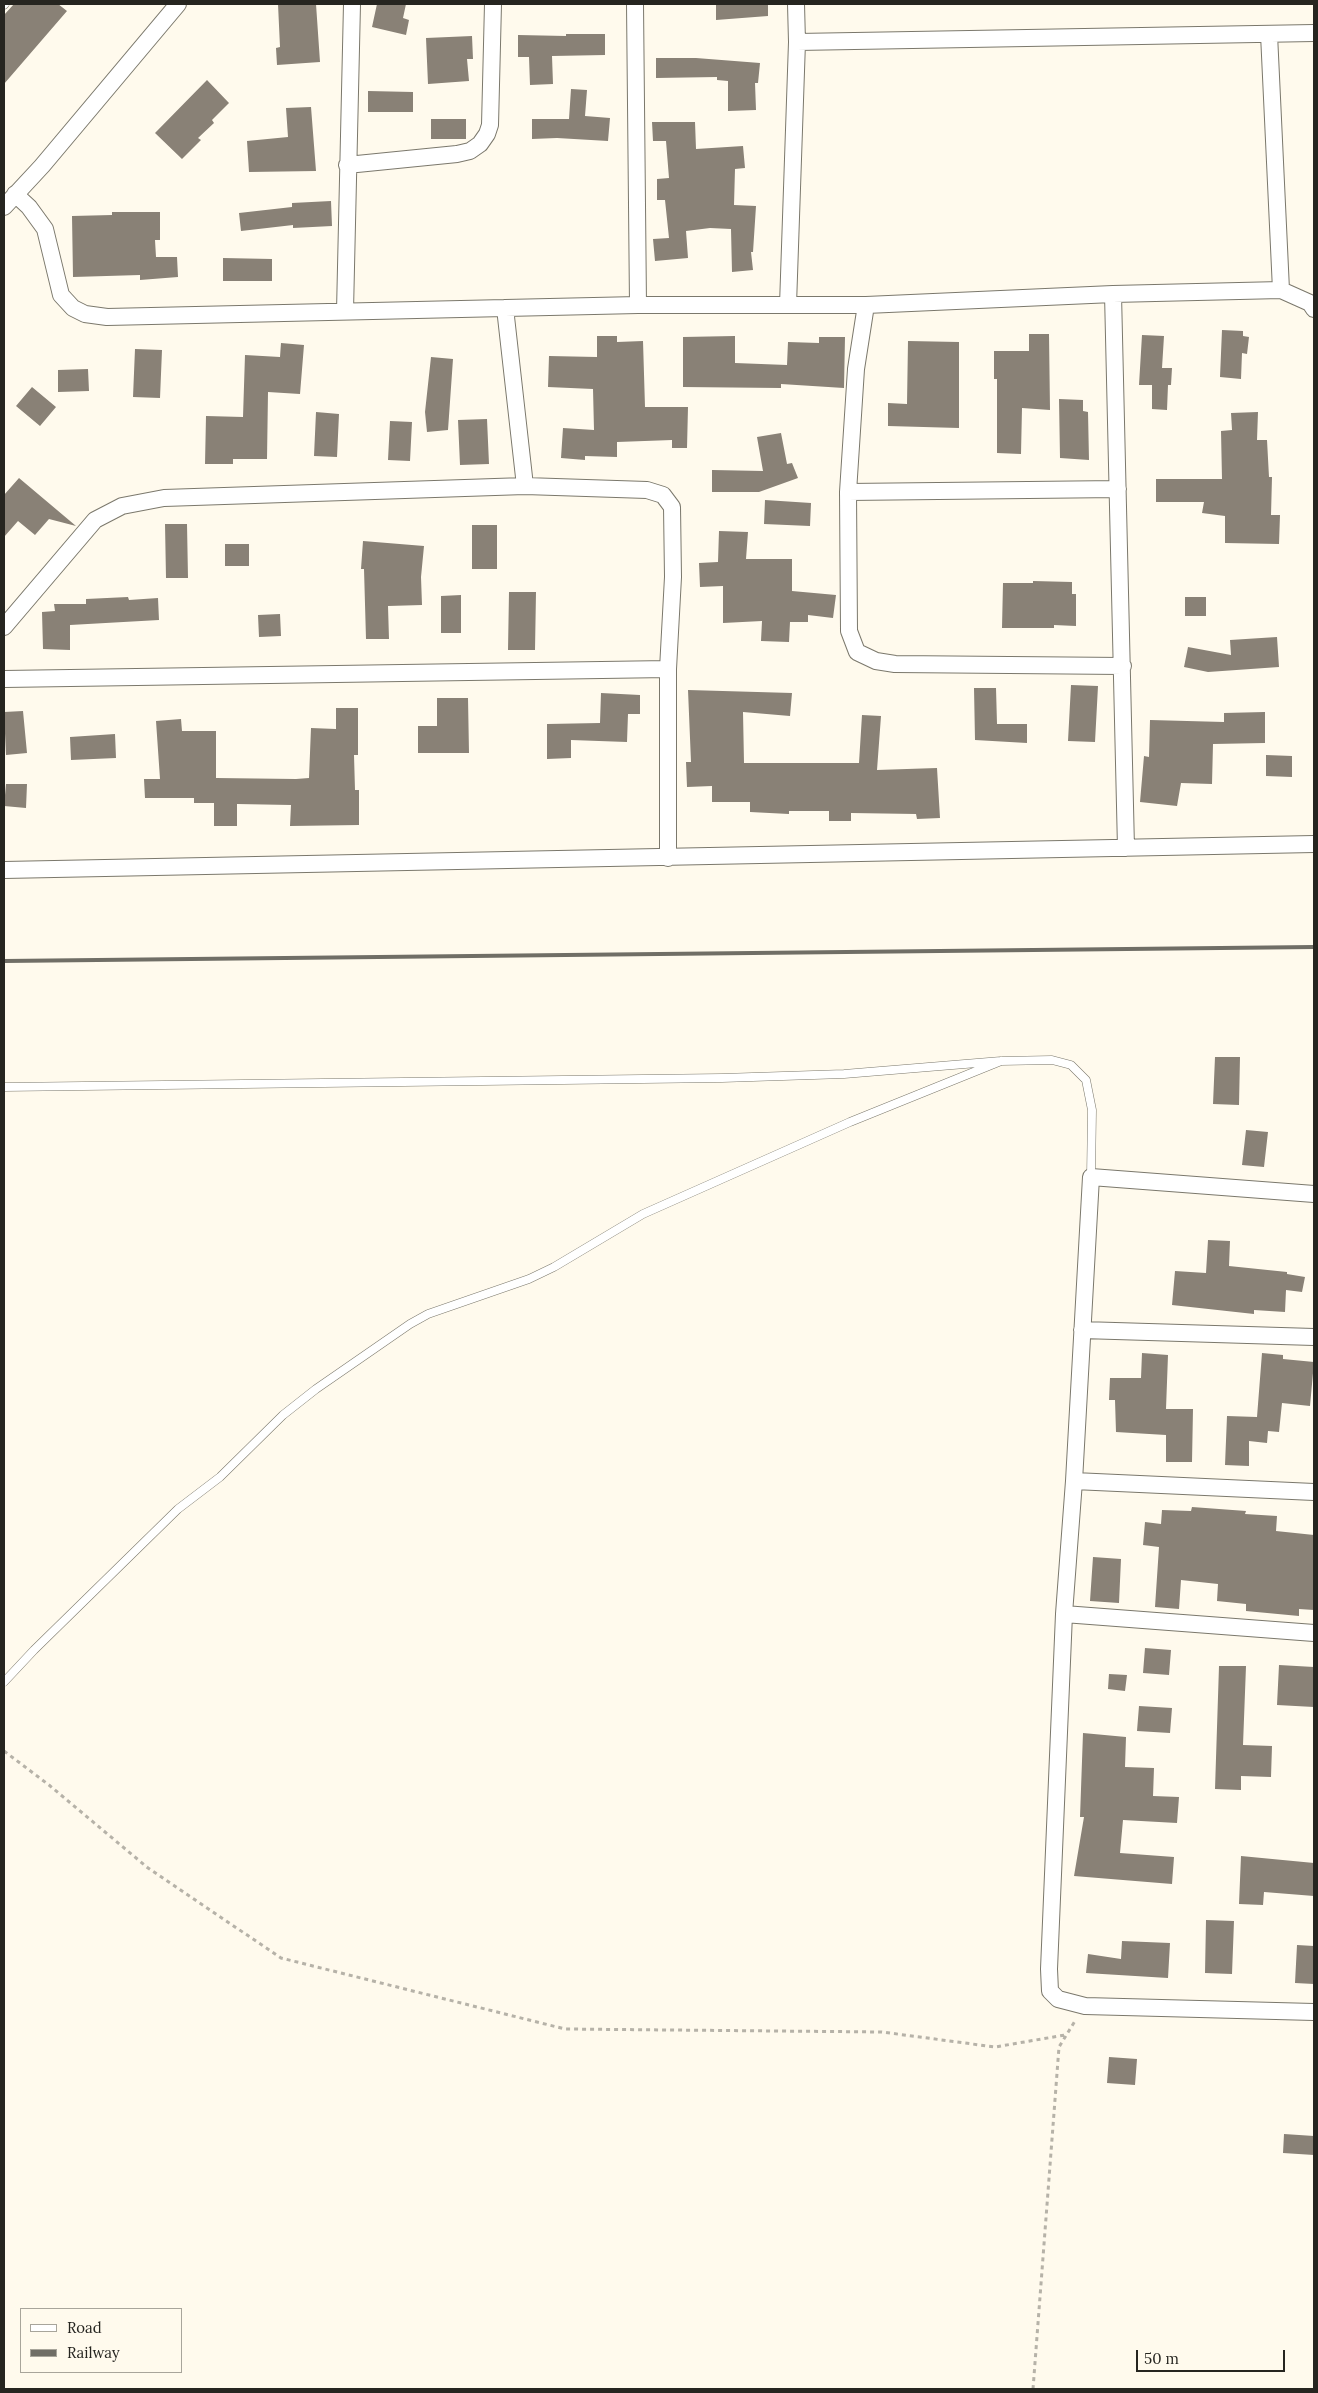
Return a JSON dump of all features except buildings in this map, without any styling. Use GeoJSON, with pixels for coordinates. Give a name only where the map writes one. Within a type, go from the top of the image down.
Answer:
{"type":"FeatureCollection","features":[{"type":"Feature","properties":{"kind":"street"},"geometry":{"type":"LineString","coordinates":[[4,207],[42,166],[178,4]]}},
{"type":"Feature","properties":{"kind":"street"},"geometry":{"type":"LineString","coordinates":[[345,311],[352,4]]}},
{"type":"Feature","properties":{"kind":"street"},"geometry":{"type":"LineString","coordinates":[[347,165],[457,154],[470,151],[480,144],[488,134],[490,125],[493,4]]}},
{"type":"Feature","properties":{"kind":"street"},"geometry":{"type":"LineString","coordinates":[[635,4],[638,305]]}},
{"type":"Feature","properties":{"kind":"street"},"geometry":{"type":"LineString","coordinates":[[788,305],[797,42],[796,4]]}},
{"type":"Feature","properties":{"kind":"street"},"geometry":{"type":"LineString","coordinates":[[797,42],[1314,33]]}},
{"type":"Feature","properties":{"kind":"street"},"geometry":{"type":"LineString","coordinates":[[1269,34],[1280,290]]}},
{"type":"Feature","properties":{"kind":"street"},"geometry":{"type":"LineString","coordinates":[[15,194],[29,207],[45,229],[60,295],[73,308],[85,314],[107,317],[638,305],[866,305],[1113,294],[1280,290],[1310,303],[1314,309]]}},
{"type":"Feature","properties":{"kind":"street"},"geometry":{"type":"LineString","coordinates":[[1113,294],[1126,848]]}},
{"type":"Feature","properties":{"kind":"street"},"geometry":{"type":"LineString","coordinates":[[866,305],[856,369],[848,492],[849,631],[857,652],[876,662],[895,664],[1123,666]]}},
{"type":"Feature","properties":{"kind":"street"},"geometry":{"type":"LineString","coordinates":[[505,308],[525,486]]}},
{"type":"Feature","properties":{"kind":"street"},"geometry":{"type":"LineString","coordinates":[[4,627],[95,520],[122,506],[164,498],[525,486],[646,490],[664,495],[672,507],[673,577],[668,669],[668,858]]}},
{"type":"Feature","properties":{"kind":"street"},"geometry":{"type":"LineString","coordinates":[[848,492],[1118,489]]}},
{"type":"Feature","properties":{"kind":"street"},"geometry":{"type":"LineString","coordinates":[[4,679],[668,669]]}},
{"type":"Feature","properties":{"kind":"street"},"geometry":{"type":"LineString","coordinates":[[4,870],[1314,844]]}},
{"type":"Feature","properties":{"kind":"street"},"geometry":{"type":"LineString","coordinates":[[1314,1194],[1091,1177],[1074,1481],[1064,1614],[1049,1969],[1050,1991],[1058,1999],[1085,2006],[1314,2012]]}},
{"type":"Feature","properties":{"kind":"street"},"geometry":{"type":"LineString","coordinates":[[1082,1330],[1314,1337]]}},
{"type":"Feature","properties":{"kind":"street"},"geometry":{"type":"LineString","coordinates":[[1074,1481],[1314,1492]]}},
{"type":"Feature","properties":{"kind":"street"},"geometry":{"type":"LineString","coordinates":[[1064,1614],[1314,1633]]}},
{"type":"Feature","properties":{"kind":"lane"},"geometry":{"type":"LineString","coordinates":[[4,1087],[722,1078],[844,1074],[1001,1061],[1052,1060],[1071,1065],[1086,1080],[1092,1110],[1091,1177]]}},
{"type":"Feature","properties":{"kind":"lane"},"geometry":{"type":"LineString","coordinates":[[4,1682],[178,1509],[220,1477],[284,1415],[316,1389],[410,1324],[435,1311],[529,1280],[554,1268],[652,1210],[850,1122],[1001,1061]]}},
{"type":"Feature","properties":{"kind":"path"},"geometry":{"type":"LineString","coordinates":[[4,1751],[49,1785],[148,1868],[281,1958],[565,2029],[882,2032],[995,2047],[1065,2034]]}},
{"type":"Feature","properties":{"kind":"path"},"geometry":{"type":"LineString","coordinates":[[1033,2389],[1059,2047],[1065,2034],[1085,2006]]}},
{"type":"Feature","properties":{"kind":"railway"},"geometry":{"type":"LineString","coordinates":[[4,961],[1314,947]]}}]}
